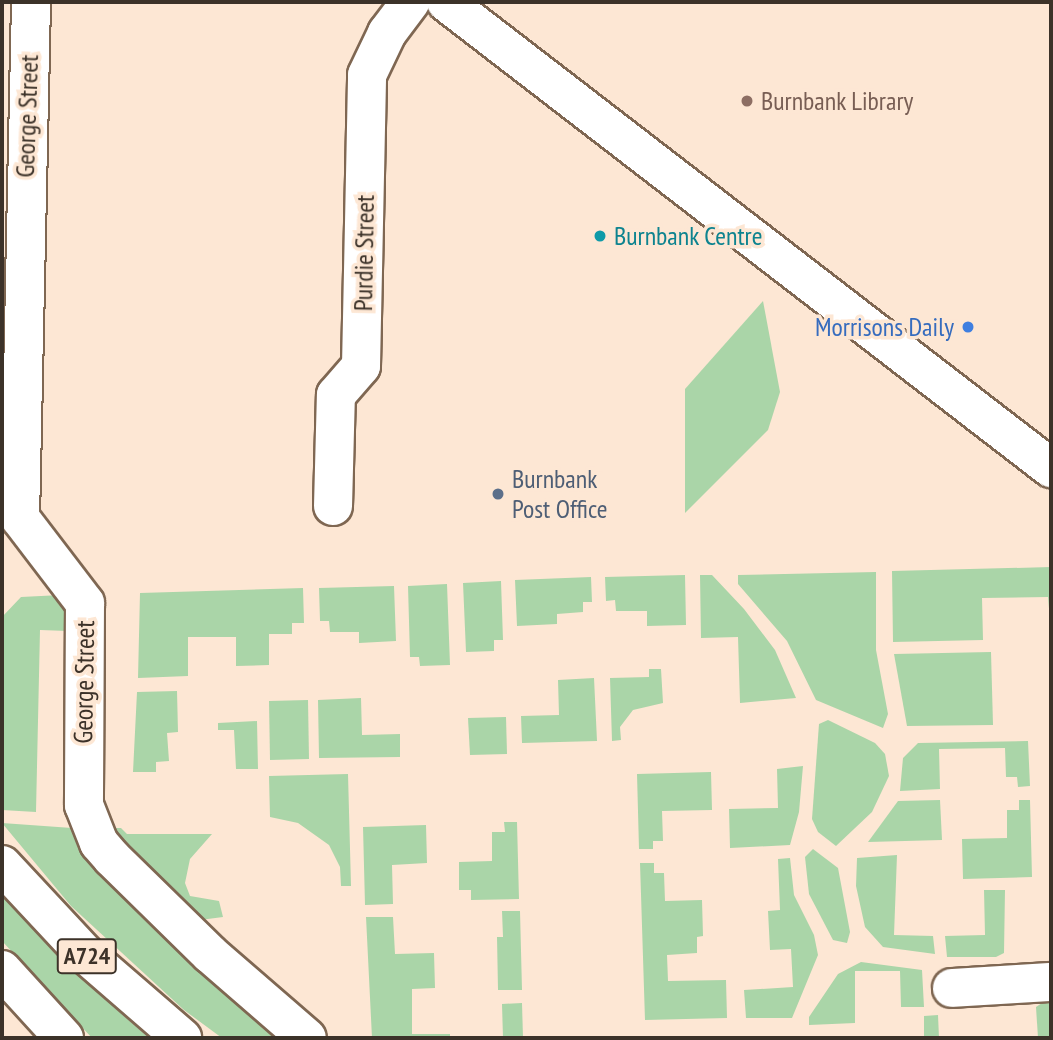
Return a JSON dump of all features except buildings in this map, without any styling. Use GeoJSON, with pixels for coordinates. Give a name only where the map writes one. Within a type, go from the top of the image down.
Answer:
{"type":"FeatureCollection","features":[{"type":"Feature","properties":{"kind":"street","name":"George Street"},"geometry":{"type":"LineString","coordinates":[[31,2],[12,234],[20,518],[85,603],[82,785],[89,822],[99,843],[139,885],[210,954],[307,1038]]}},
{"type":"Feature","properties":{"kind":"street","name":"Purdie Street"},"geometry":{"type":"LineString","coordinates":[[333,506],[336,394],[361,366],[367,75],[387,33],[410,2]]}},
{"type":"Feature","properties":{"kind":"street"},"geometry":{"type":"LineString","coordinates":[[446,2],[1051,468]]}},
{"type":"Feature","properties":{"kind":"street","name":"A724"},"geometry":{"type":"LineString","coordinates":[[2,865],[84,953],[182,1038]]}},
{"type":"Feature","properties":{"kind":"street","name":"A724"},"geometry":{"type":"LineString","coordinates":[[2,970],[64,1038]]}},
{"type":"Feature","properties":{"kind":"street"},"geometry":{"type":"LineString","coordinates":[[952,988],[1051,982]]}},
{"type":"Feature","properties":{"kind":"green space"},"geometry":{"type":"Polygon","coordinates":[[[763,301],[780,392],[768,430],[685,513],[685,389],[763,301]]]}},
{"type":"Feature","properties":{"kind":"green space"},"geometry":{"type":"Polygon","coordinates":[[[1051,567],[1051,632],[1048,597],[982,598],[983,640],[893,642],[892,571],[1051,567]]]}},
{"type":"Feature","properties":{"kind":"green space"},"geometry":{"type":"Polygon","coordinates":[[[876,572],[876,650],[888,714],[883,728],[816,700],[787,641],[738,584],[738,575],[876,572]]]}},
{"type":"Feature","properties":{"kind":"green space"},"geometry":{"type":"Polygon","coordinates":[[[685,575],[686,625],[647,626],[647,611],[616,611],[615,600],[606,601],[605,577],[685,575]]]}},
{"type":"Feature","properties":{"kind":"green space"},"geometry":{"type":"Polygon","coordinates":[[[700,575],[712,575],[744,609],[775,650],[796,698],[740,703],[738,637],[701,638],[700,575]]]}},
{"type":"Feature","properties":{"kind":"green space"},"geometry":{"type":"Polygon","coordinates":[[[591,577],[592,602],[583,602],[583,612],[557,614],[557,624],[517,626],[515,580],[591,577]]]}},
{"type":"Feature","properties":{"kind":"green space"},"geometry":{"type":"Polygon","coordinates":[[[501,581],[503,640],[494,640],[494,651],[466,652],[463,583],[501,581]]]}},
{"type":"Feature","properties":{"kind":"green space"},"geometry":{"type":"Polygon","coordinates":[[[447,584],[450,665],[420,666],[419,657],[410,657],[408,586],[447,584]]]}},
{"type":"Feature","properties":{"kind":"green space"},"geometry":{"type":"Polygon","coordinates":[[[394,586],[396,641],[359,643],[359,632],[330,632],[329,621],[320,621],[319,588],[394,586]]]}},
{"type":"Feature","properties":{"kind":"green space"},"geometry":{"type":"Polygon","coordinates":[[[303,588],[304,623],[292,623],[292,634],[269,634],[269,665],[236,666],[236,637],[188,637],[188,676],[138,678],[140,593],[303,588]]]}},
{"type":"Feature","properties":{"kind":"green space"},"geometry":{"type":"Polygon","coordinates":[[[61,595],[68,606],[68,631],[40,630],[36,812],[2,810],[2,617],[21,597],[61,595]]]}},
{"type":"Feature","properties":{"kind":"green space"},"geometry":{"type":"Polygon","coordinates":[[[991,652],[993,725],[907,726],[894,654],[991,652]]]}},
{"type":"Feature","properties":{"kind":"green space"},"geometry":{"type":"Polygon","coordinates":[[[649,669],[661,669],[663,703],[633,710],[620,727],[621,740],[612,741],[610,678],[649,677],[649,669]]]}},
{"type":"Feature","properties":{"kind":"green space"},"geometry":{"type":"Polygon","coordinates":[[[594,678],[597,741],[522,743],[521,716],[559,715],[558,680],[594,678]]]}},
{"type":"Feature","properties":{"kind":"green space"},"geometry":{"type":"Polygon","coordinates":[[[177,691],[178,732],[167,733],[169,761],[156,762],[156,772],[133,772],[137,692],[177,691]]]}},
{"type":"Feature","properties":{"kind":"green space"},"geometry":{"type":"Polygon","coordinates":[[[361,698],[362,735],[400,734],[400,757],[319,758],[318,700],[361,698]]]}},
{"type":"Feature","properties":{"kind":"green space"},"geometry":{"type":"Polygon","coordinates":[[[308,700],[309,759],[270,760],[269,701],[308,700]]]}},
{"type":"Feature","properties":{"kind":"green space"},"geometry":{"type":"Polygon","coordinates":[[[506,717],[507,754],[470,755],[468,718],[506,717]]]}},
{"type":"Feature","properties":{"kind":"green space"},"geometry":{"type":"Polygon","coordinates":[[[828,720],[875,743],[885,754],[889,776],[872,812],[836,846],[818,832],[812,819],[819,724],[828,720]]]}},
{"type":"Feature","properties":{"kind":"green space"},"geometry":{"type":"Polygon","coordinates":[[[257,721],[258,769],[236,769],[234,730],[218,730],[218,723],[257,721]]]}},
{"type":"Feature","properties":{"kind":"green space"},"geometry":{"type":"Polygon","coordinates":[[[1028,741],[1030,786],[1018,787],[1017,777],[1006,777],[1005,748],[939,749],[940,789],[900,791],[903,758],[918,743],[1028,741]]]}},
{"type":"Feature","properties":{"kind":"green space"},"geometry":{"type":"Polygon","coordinates":[[[803,766],[799,812],[790,845],[730,848],[729,809],[778,808],[777,769],[803,766]]]}},
{"type":"Feature","properties":{"kind":"green space"},"geometry":{"type":"Polygon","coordinates":[[[711,772],[712,810],[662,811],[663,841],[653,841],[653,849],[639,849],[637,774],[711,772]]]}},
{"type":"Feature","properties":{"kind":"green space"},"geometry":{"type":"Polygon","coordinates":[[[348,774],[351,886],[341,886],[340,867],[329,845],[298,823],[270,817],[269,776],[348,774]]]}},
{"type":"Feature","properties":{"kind":"green space"},"geometry":{"type":"Polygon","coordinates":[[[940,800],[942,840],[868,842],[898,801],[940,800]]]}},
{"type":"Feature","properties":{"kind":"green space"},"geometry":{"type":"Polygon","coordinates":[[[1019,800],[1030,800],[1032,877],[963,879],[962,839],[1007,838],[1007,810],[1019,810],[1019,800]]]}},
{"type":"Feature","properties":{"kind":"green space"},"geometry":{"type":"Polygon","coordinates":[[[504,822],[517,822],[519,899],[471,900],[471,890],[459,890],[459,862],[492,861],[492,832],[505,832],[504,822]]]}},
{"type":"Feature","properties":{"kind":"green space"},"geometry":{"type":"Polygon","coordinates":[[[2,823],[72,828],[98,868],[248,1015],[278,1038],[222,1038],[184,1010],[71,906],[2,823]]]}},
{"type":"Feature","properties":{"kind":"green space"},"geometry":{"type":"Polygon","coordinates":[[[426,825],[427,863],[392,865],[393,904],[365,905],[363,827],[426,825]]]}},
{"type":"Feature","properties":{"kind":"green space"},"geometry":{"type":"Polygon","coordinates":[[[108,828],[121,828],[127,834],[212,834],[190,859],[185,883],[190,896],[219,901],[223,917],[200,920],[108,828]]]}},
{"type":"Feature","properties":{"kind":"green space"},"geometry":{"type":"Polygon","coordinates":[[[813,849],[838,868],[850,932],[847,943],[833,940],[809,894],[805,857],[813,849]]]}},
{"type":"Feature","properties":{"kind":"green space"},"geometry":{"type":"Polygon","coordinates":[[[897,855],[894,935],[933,936],[935,954],[883,947],[865,927],[856,886],[857,858],[897,855]]]}},
{"type":"Feature","properties":{"kind":"green space"},"geometry":{"type":"Polygon","coordinates":[[[790,858],[794,895],[814,935],[818,955],[792,1018],[746,1018],[744,990],[793,987],[791,949],[770,950],[768,911],[780,910],[778,859],[790,858]]]}},
{"type":"Feature","properties":{"kind":"green space"},"geometry":{"type":"Polygon","coordinates":[[[640,863],[654,863],[654,873],[664,873],[665,901],[702,900],[703,936],[697,937],[697,953],[667,955],[668,981],[726,980],[727,1018],[645,1020],[640,863]]]}},
{"type":"Feature","properties":{"kind":"green space"},"geometry":{"type":"Polygon","coordinates":[[[984,890],[1005,890],[1004,953],[996,957],[947,957],[945,936],[985,935],[984,890]]]}},
{"type":"Feature","properties":{"kind":"green space"},"geometry":{"type":"Polygon","coordinates":[[[2,894],[72,970],[149,1038],[92,1038],[2,941],[2,894]]]}},
{"type":"Feature","properties":{"kind":"green space"},"geometry":{"type":"Polygon","coordinates":[[[502,911],[520,911],[522,990],[498,990],[497,937],[503,937],[502,911]]]}},
{"type":"Feature","properties":{"kind":"green space"},"geometry":{"type":"Polygon","coordinates":[[[366,917],[393,917],[395,954],[434,953],[435,988],[412,989],[412,1034],[450,1034],[450,1038],[372,1038],[366,917]]]}},
{"type":"Feature","properties":{"kind":"green space"},"geometry":{"type":"Polygon","coordinates":[[[861,962],[922,970],[924,1007],[901,1007],[900,971],[855,971],[855,1023],[809,1025],[809,1017],[838,974],[861,962]]]}},
{"type":"Feature","properties":{"kind":"green space"},"geometry":{"type":"Polygon","coordinates":[[[1051,997],[1051,1038],[1038,1038],[1036,1007],[1051,997]]]}},
{"type":"Feature","properties":{"kind":"green space"},"geometry":{"type":"Polygon","coordinates":[[[522,1003],[523,1038],[503,1038],[502,1004],[522,1003]]]}},
{"type":"Feature","properties":{"kind":"green space"},"geometry":{"type":"Polygon","coordinates":[[[938,1015],[939,1038],[924,1038],[924,1016],[938,1015]]]}},
{"type":"Feature","properties":{"kind":"place","name":"Burnbank Library"},"geometry":{"type":"Point","coordinates":[747,101]}},
{"type":"Feature","properties":{"kind":"place","name":"Burnbank Centre"},"geometry":{"type":"Point","coordinates":[600,236]}},
{"type":"Feature","properties":{"kind":"place","name":"Morrisons Daily"},"geometry":{"type":"Point","coordinates":[968,327]}},
{"type":"Feature","properties":{"kind":"place","name":"Burnbank Post Office"},"geometry":{"type":"Point","coordinates":[498,494]}}]}
